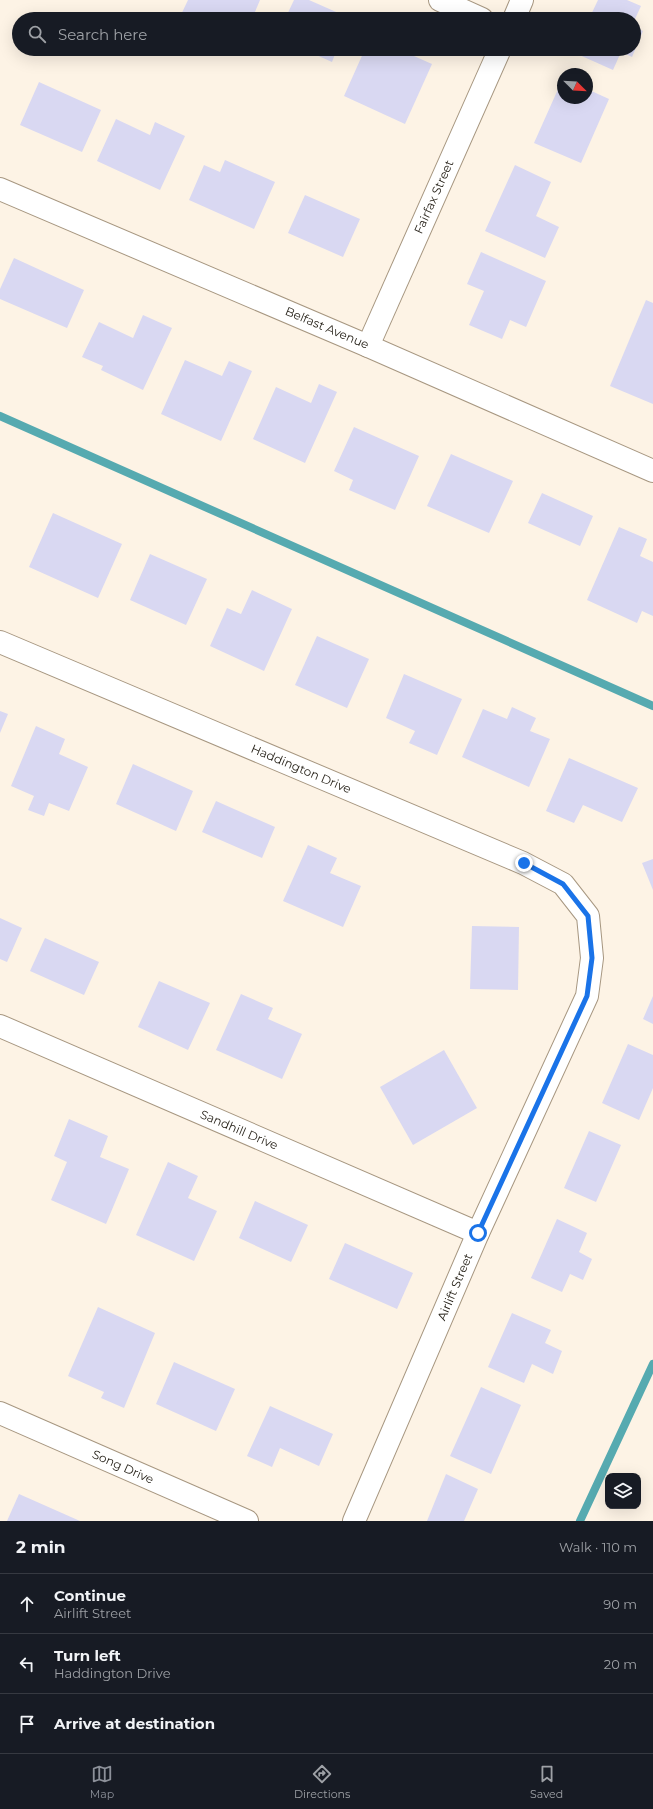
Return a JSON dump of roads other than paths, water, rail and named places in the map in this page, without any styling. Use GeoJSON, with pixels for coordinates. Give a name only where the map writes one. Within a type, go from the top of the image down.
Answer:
{"type":"FeatureCollection","features":[{"type":"Feature","properties":{"kind":"street"},"geometry":{"type":"LineString","coordinates":[[440,0],[467,12]]}},
{"type":"Feature","properties":{"kind":"street"},"geometry":{"type":"LineString","coordinates":[[517,12],[522,0]]}},
{"type":"Feature","properties":{"kind":"street","name":"Fairfax Street"},"geometry":{"type":"LineString","coordinates":[[368,346],[497,56]]}},
{"type":"Feature","properties":{"kind":"street","name":"Belfast Avenue"},"geometry":{"type":"LineString","coordinates":[[0,189],[368,346],[653,471]]}},
{"type":"Feature","properties":{"kind":"street","name":"Haddington Drive"},"geometry":{"type":"LineString","coordinates":[[0,642],[524,863],[563,884],[588,916]]}},
{"type":"Feature","properties":{"kind":"street","name":"Airlift Street"},"geometry":{"type":"LineString","coordinates":[[354,1521],[478,1233],[587,996],[592,958],[588,916]]}},
{"type":"Feature","properties":{"kind":"street","name":"Sandhill Drive"},"geometry":{"type":"LineString","coordinates":[[0,1026],[478,1233]]}},
{"type":"Feature","properties":{"kind":"street","name":"Song Drive"},"geometry":{"type":"LineString","coordinates":[[0,1413],[247,1521]]}},
{"type":"Feature","properties":{"kind":"waterway"},"geometry":{"type":"LineString","coordinates":[[0,416],[653,706]]}},
{"type":"Feature","properties":{"kind":"waterway"},"geometry":{"type":"LineString","coordinates":[[580,1521],[653,1364]]}}]}
